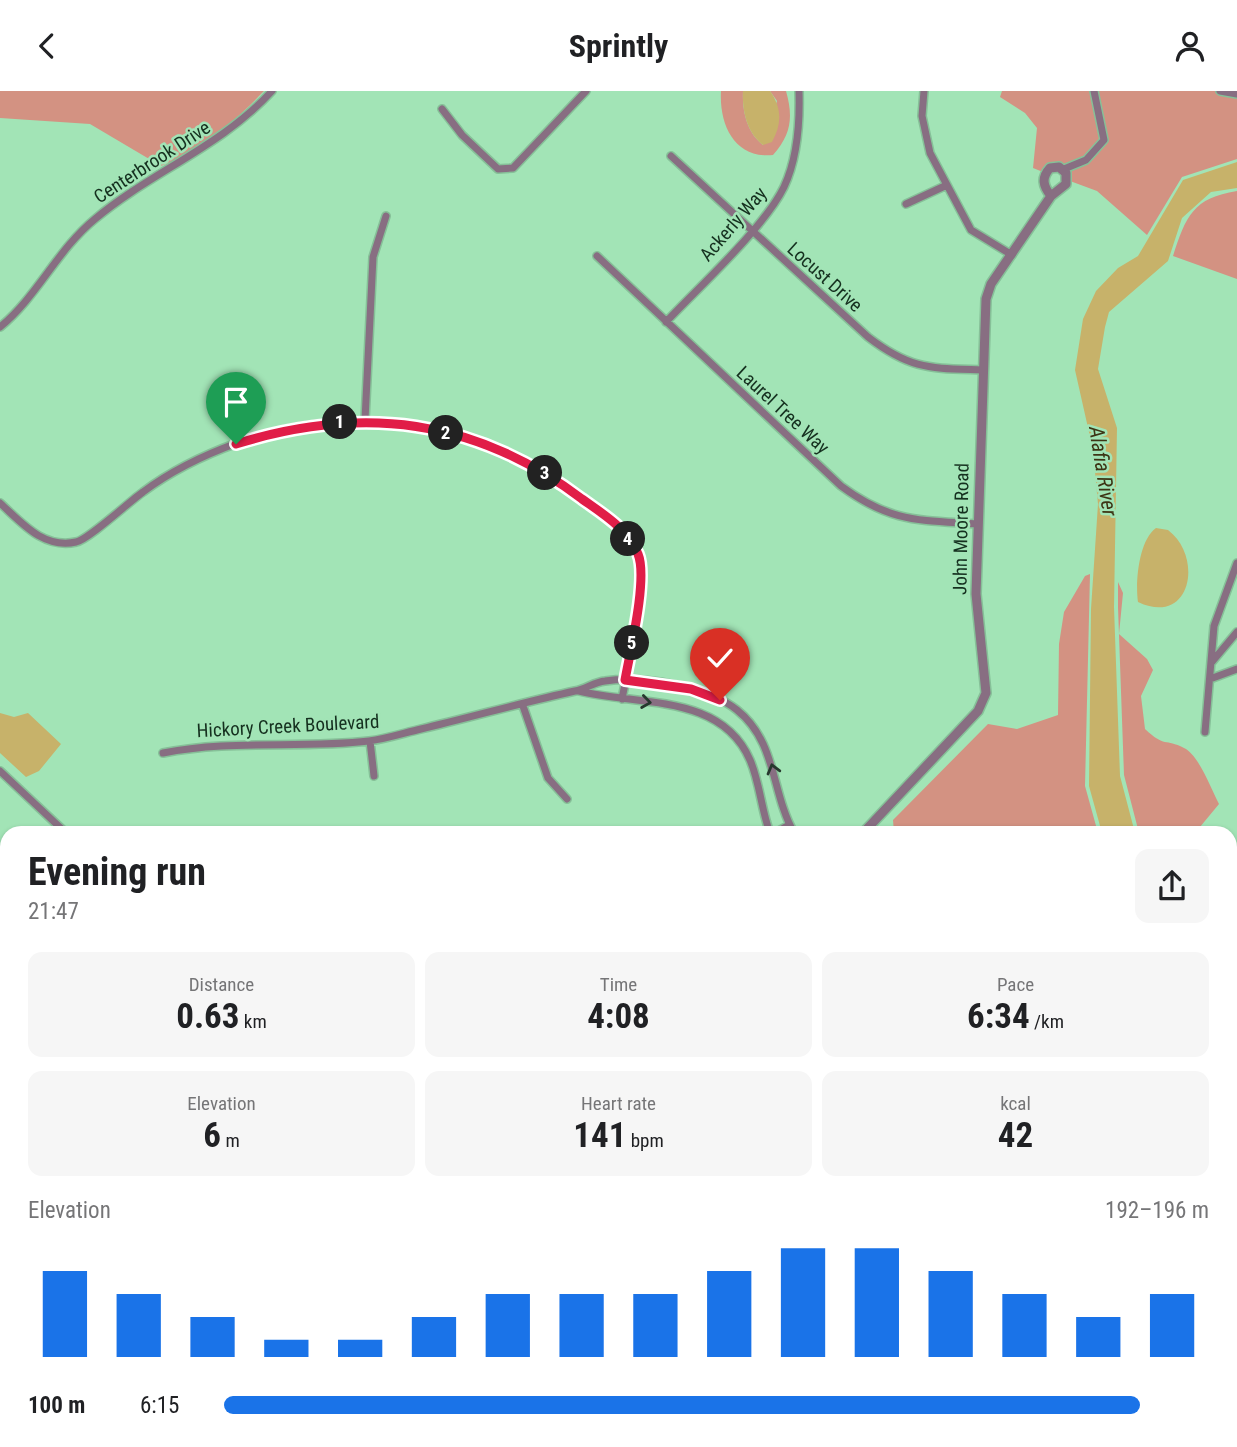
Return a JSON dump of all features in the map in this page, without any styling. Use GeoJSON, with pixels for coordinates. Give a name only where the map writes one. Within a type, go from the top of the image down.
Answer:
{"type":"FeatureCollection","features":[{"type":"Feature","properties":{"kind":"street","name":"Centerbrook Drive"},"geometry":{"type":"LineString","coordinates":[[0,327],[23,308],[52,266],[93,221],[135,188],[248,118],[272,91]]}},
{"type":"Feature","properties":{"kind":"street"},"geometry":{"type":"LineString","coordinates":[[442,109],[462,135],[498,169],[513,167],[585,91]]}},
{"type":"Feature","properties":{"kind":"street","name":"Ackerly Way"},"geometry":{"type":"LineString","coordinates":[[666,322],[771,208],[784,186],[796,145],[799,91]]}},
{"type":"Feature","properties":{"kind":"street"},"geometry":{"type":"LineString","coordinates":[[924,91],[922,116],[930,153],[971,230],[1012,255]]}},
{"type":"Feature","properties":{"kind":"street"},"geometry":{"type":"LineString","coordinates":[[1063,169],[1086,160],[1104,140],[1094,91]]}},
{"type":"Feature","properties":{"kind":"street"},"geometry":{"type":"LineString","coordinates":[[1220,91],[1237,94]]}},
{"type":"Feature","properties":{"kind":"street","name":"Locust Drive"},"geometry":{"type":"LineString","coordinates":[[671,156],[750,231],[894,357],[926,368],[982,370]]}},
{"type":"Feature","properties":{"kind":"street","name":"John Moore Road"},"geometry":{"type":"LineString","coordinates":[[870,826],[978,711],[985,699],[986,682],[977,604],[982,370],[987,294],[1051,196],[1062,190],[1066,184],[1063,169],[1054,166],[1044,176],[1044,184],[1051,196]]}},
{"type":"Feature","properties":{"kind":"street"},"geometry":{"type":"LineString","coordinates":[[906,204],[947,185]]}},
{"type":"Feature","properties":{"kind":"street"},"geometry":{"type":"LineString","coordinates":[[365,420],[373,257],[386,216]]}},
{"type":"Feature","properties":{"kind":"street","name":"Laurel Tree Way"},"geometry":{"type":"LineString","coordinates":[[597,256],[841,486],[868,506],[903,518],[978,524]]}},
{"type":"Feature","properties":{"kind":"street"},"geometry":{"type":"LineString","coordinates":[[0,503],[43,541],[77,542],[145,490],[184,466],[236,444],[290,429],[365,420],[416,426],[492,445],[558,480],[621,528],[639,555],[640,595],[622,699]]}},
{"type":"Feature","properties":{"kind":"street"},"geometry":{"type":"LineString","coordinates":[[1205,732],[1214,626],[1237,563]]}},
{"type":"Feature","properties":{"kind":"street"},"geometry":{"type":"LineString","coordinates":[[1211,663],[1237,632]]}},
{"type":"Feature","properties":{"kind":"street"},"geometry":{"type":"LineString","coordinates":[[1210,679],[1237,669]]}},
{"type":"Feature","properties":{"kind":"street","name":"Hickory Creek Boulevard"},"geometry":{"type":"LineString","coordinates":[[163,753],[199,745],[370,741],[523,706],[579,691],[595,683],[625,680],[702,691],[737,710],[757,732],[767,750],[789,825]]}},
{"type":"Feature","properties":{"kind":"street","name":"Hickory Creek Boulevard"},"geometry":{"type":"LineString","coordinates":[[579,691],[697,710],[726,728],[748,757],[771,826]]}},
{"type":"Feature","properties":{"kind":"street"},"geometry":{"type":"LineString","coordinates":[[523,706],[548,778],[567,799]]}},
{"type":"Feature","properties":{"kind":"street"},"geometry":{"type":"LineString","coordinates":[[370,741],[373,776]]}},
{"type":"Feature","properties":{"kind":"street"},"geometry":{"type":"LineString","coordinates":[[0,771],[59,826]]}},
{"type":"Feature","properties":{"kind":"shaded area"},"geometry":{"type":"Polygon","coordinates":[[[0,91],[264,91],[217,134],[190,152],[161,166],[90,124],[0,118],[0,91]]]}},
{"type":"Feature","properties":{"kind":"shaded area"},"geometry":{"type":"Polygon","coordinates":[[[721,91],[743,91],[747,121],[753,134],[763,145],[777,101],[770,91],[786,91],[790,109],[789,125],[784,140],[773,155],[760,155],[749,151],[732,137],[723,116],[721,91]]]}},
{"type":"Feature","properties":{"kind":"shaded area"},"geometry":{"type":"Polygon","coordinates":[[[1002,91],[1237,91],[1237,159],[1182,177],[1147,235],[1097,191],[1070,181],[1070,171],[1061,163],[1050,164],[1043,172],[1033,168],[1037,128],[1025,113],[1000,97],[1002,91]]]}},
{"type":"Feature","properties":{"kind":"shaded area"},"geometry":{"type":"Polygon","coordinates":[[[1237,191],[1237,279],[1173,256],[1182,230],[1193,211],[1210,198],[1237,191]]]}},
{"type":"Feature","properties":{"kind":"shaded area"},"geometry":{"type":"Polygon","coordinates":[[[1090,574],[1085,786],[1096,826],[893,826],[893,820],[988,724],[1017,729],[1058,715],[1059,644],[1064,612],[1085,576],[1090,574]]]}},
{"type":"Feature","properties":{"kind":"shaded area"},"geometry":{"type":"Polygon","coordinates":[[[1118,582],[1123,593],[1119,634],[1147,659],[1153,670],[1141,696],[1145,729],[1161,741],[1184,748],[1195,758],[1219,804],[1201,826],[1137,826],[1124,775],[1118,607],[1118,582]]]}},
{"type":"Feature","properties":{"kind":"water"},"geometry":{"type":"Polygon","coordinates":[[[743,91],[770,91],[774,97],[779,116],[778,129],[772,142],[763,145],[749,128],[743,106],[743,91]]]}},
{"type":"Feature","properties":{"kind":"water","name":"Alafia River"},"geometry":{"type":"Polygon","coordinates":[[[1237,162],[1237,188],[1211,192],[1182,218],[1168,261],[1109,312],[1098,369],[1117,428],[1114,607],[1120,776],[1133,826],[1100,826],[1089,786],[1091,609],[1098,504],[1093,450],[1075,370],[1083,319],[1096,291],[1118,268],[1138,256],[1183,180],[1237,162]]]}},
{"type":"Feature","properties":{"kind":"water"},"geometry":{"type":"Polygon","coordinates":[[[1156,528],[1168,530],[1179,542],[1186,556],[1188,571],[1186,585],[1180,597],[1170,605],[1156,607],[1138,602],[1137,584],[1142,551],[1156,528]]]}},
{"type":"Feature","properties":{"kind":"water"},"geometry":{"type":"Polygon","coordinates":[[[0,713],[14,717],[28,713],[61,744],[39,771],[26,777],[0,753],[0,713]]]}},
{"type":"Feature","properties":{"kind":"route"},"geometry":{"type":"LineString","coordinates":[[236,444],[276,431],[365,420],[416,426],[492,445],[558,480],[621,528],[639,555],[640,595],[625,680],[702,691],[720,700]]}}]}
